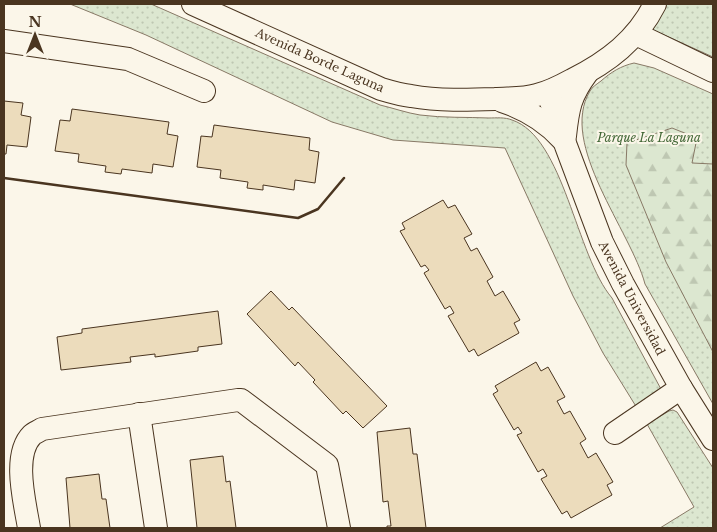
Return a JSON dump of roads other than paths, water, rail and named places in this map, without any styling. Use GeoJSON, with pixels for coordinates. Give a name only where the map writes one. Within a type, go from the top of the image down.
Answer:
{"type":"FeatureCollection","features":[{"type":"Feature","properties":{"kind":"street","name":"Avenida Borde Laguna"},"geometry":{"type":"LineString","coordinates":[[193,4],[382,89],[412,96],[463,100],[524,98],[548,92],[589,72],[607,60],[636,34],[655,4]]}},
{"type":"Feature","properties":{"kind":"street"},"geometry":{"type":"LineString","coordinates":[[636,34],[713,71]]}},
{"type":"Feature","properties":{"kind":"street"},"geometry":{"type":"LineString","coordinates":[[4,41],[128,59],[204,90]]}},
{"type":"Feature","properties":{"kind":"street"},"geometry":{"type":"LineString","coordinates":[[564,142],[571,98],[589,72]]}},
{"type":"Feature","properties":{"kind":"street","name":"Avenida Universidad"},"geometry":{"type":"LineString","coordinates":[[548,92],[564,142],[602,242],[623,284],[681,388],[713,439]]}},
{"type":"Feature","properties":{"kind":"street"},"geometry":{"type":"LineString","coordinates":[[496,99],[515,105],[540,118],[564,142]]}},
{"type":"Feature","properties":{"kind":"street"},"geometry":{"type":"LineString","coordinates":[[614,433],[681,388]]}},
{"type":"Feature","properties":{"kind":"street"},"geometry":{"type":"LineString","coordinates":[[29,528],[20,466],[22,454],[32,435],[42,429],[241,400],[327,466],[338,528]]}},
{"type":"Feature","properties":{"kind":"street"},"geometry":{"type":"LineString","coordinates":[[139,414],[156,528]]}},
{"type":"Feature","properties":{"kind":"park label","name":"Parque La Laguna"},"geometry":{"type":"Point","coordinates":[649,137]}}]}
